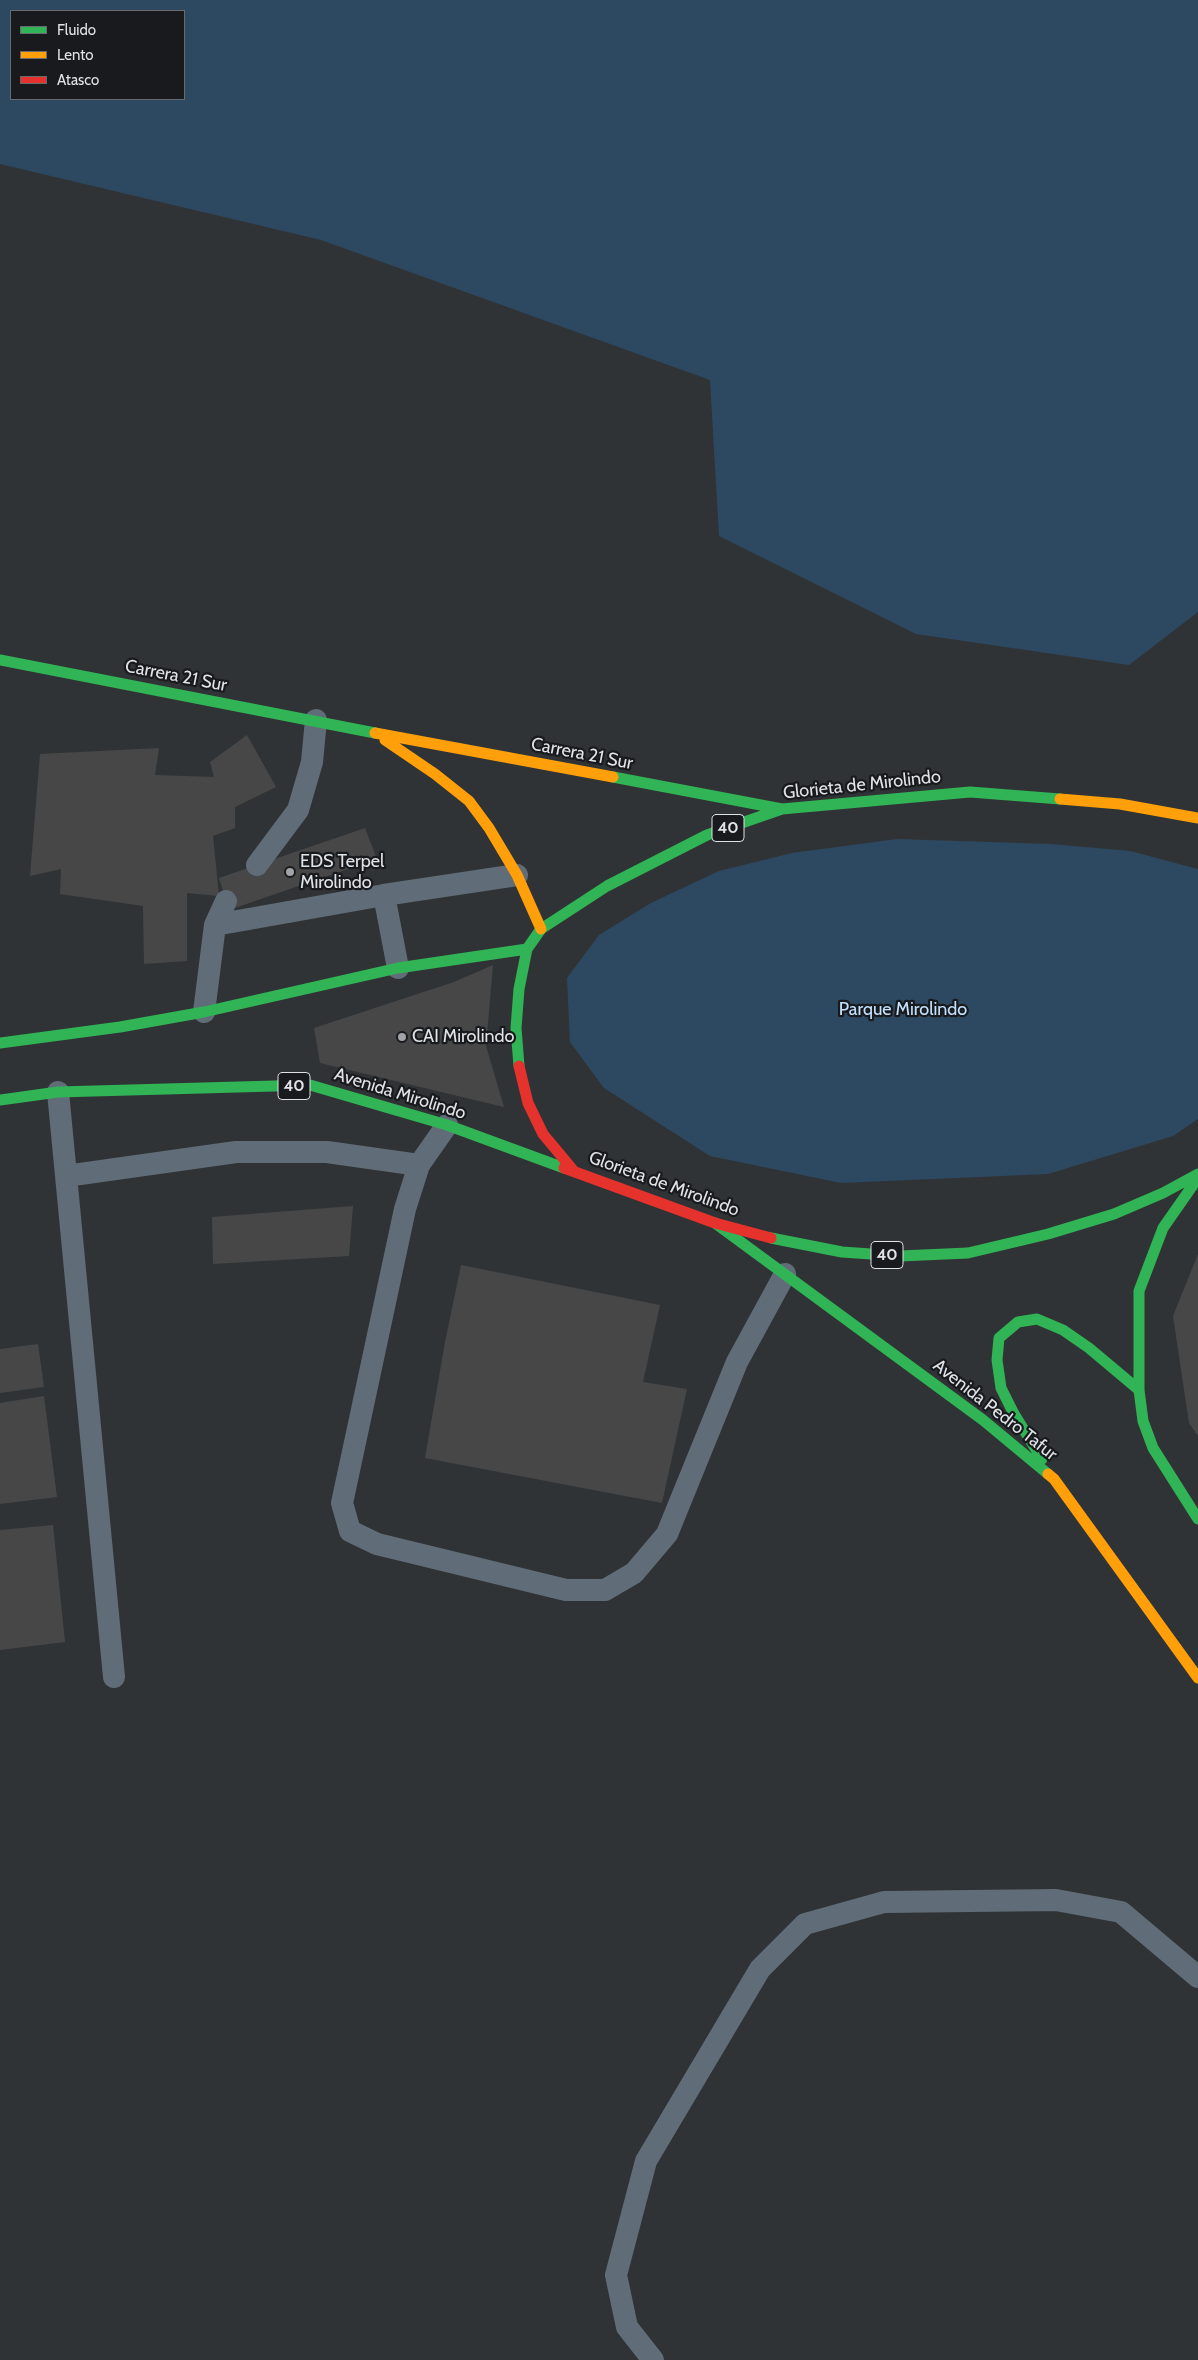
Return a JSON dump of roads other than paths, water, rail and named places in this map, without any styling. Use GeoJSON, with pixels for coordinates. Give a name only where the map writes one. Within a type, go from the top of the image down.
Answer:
{"type":"FeatureCollection","features":[{"type":"Feature","properties":{"kind":"main road","name":"Carrera 21 Sur"},"geometry":{"type":"LineString","coordinates":[[0,660],[375,733],[782,809]]}},
{"type":"Feature","properties":{"kind":"main road","name":"Carrera 21 Sur"},"geometry":{"type":"LineString","coordinates":[[375,733],[435,774],[469,802],[489,828],[517,875],[541,929]]}},
{"type":"Feature","properties":{"kind":"main road","name":"Glorieta de Mirolindo"},"geometry":{"type":"LineString","coordinates":[[1198,818],[1111,803],[970,792],[782,809],[707,835],[607,886],[541,929],[527,949],[519,989],[516,1028],[519,1066],[528,1104],[543,1134],[574,1171],[715,1223],[780,1240],[842,1252],[900,1256],[968,1253],[1048,1234],[1114,1214],[1163,1193],[1198,1174]]}},
{"type":"Feature","properties":{"kind":"main road"},"geometry":{"type":"LineString","coordinates":[[0,1043],[120,1027],[204,1012],[398,968],[527,949]]}},
{"type":"Feature","properties":{"kind":"main road","name":"Avenida Mirolindo"},"geometry":{"type":"LineString","coordinates":[[0,1100],[58,1092],[310,1085],[447,1125],[574,1171]]}},
{"type":"Feature","properties":{"kind":"main road"},"geometry":{"type":"LineString","coordinates":[[1198,1178],[1162,1228],[1139,1292],[1139,1390],[1143,1421],[1154,1448],[1198,1519]]}},
{"type":"Feature","properties":{"kind":"main road","name":"Avenida Pedro Tafur"},"geometry":{"type":"LineString","coordinates":[[715,1223],[983,1420],[1054,1479],[1198,1678]]}},
{"type":"Feature","properties":{"kind":"main road"},"geometry":{"type":"LineString","coordinates":[[1054,1479],[1014,1414],[1001,1388],[997,1360],[1000,1338],[1018,1322],[1037,1319],[1063,1330],[1089,1348],[1139,1390]]}},
{"type":"Feature","properties":{"kind":"lane"},"geometry":{"type":"LineString","coordinates":[[257,865],[298,810],[312,762],[316,720]]}},
{"type":"Feature","properties":{"kind":"lane"},"geometry":{"type":"LineString","coordinates":[[214,925],[384,895],[517,875]]}},
{"type":"Feature","properties":{"kind":"lane"},"geometry":{"type":"LineString","coordinates":[[384,895],[398,968]]}},
{"type":"Feature","properties":{"kind":"lane"},"geometry":{"type":"LineString","coordinates":[[204,1012],[214,925],[226,901]]}},
{"type":"Feature","properties":{"kind":"lane"},"geometry":{"type":"LineString","coordinates":[[58,1092],[114,1677]]}},
{"type":"Feature","properties":{"kind":"lane"},"geometry":{"type":"LineString","coordinates":[[447,1125],[419,1165],[405,1209],[342,1503],[350,1531],[377,1544],[566,1590],[605,1590],[634,1573],[667,1534],[737,1362],[785,1274]]}},
{"type":"Feature","properties":{"kind":"lane"},"geometry":{"type":"LineString","coordinates":[[66,1176],[236,1152],[327,1152],[419,1165]]}},
{"type":"Feature","properties":{"kind":"lane"},"geometry":{"type":"LineString","coordinates":[[653,2360],[627,2327],[616,2275],[646,2161],[760,1968],[805,1924],[884,1902],[1056,1900],[1121,1912],[1198,1978]]}},
{"type":"Feature","properties":{"kind":"place","name":"EDS Terpel Mirolindo"},"geometry":{"type":"Point","coordinates":[290,872]}},
{"type":"Feature","properties":{"kind":"place","name":"CAI Mirolindo"},"geometry":{"type":"Point","coordinates":[402,1037]}},
{"type":"Feature","properties":{"kind":"park label","name":"Parque Mirolindo"},"geometry":{"type":"Point","coordinates":[903,1010]}}]}
